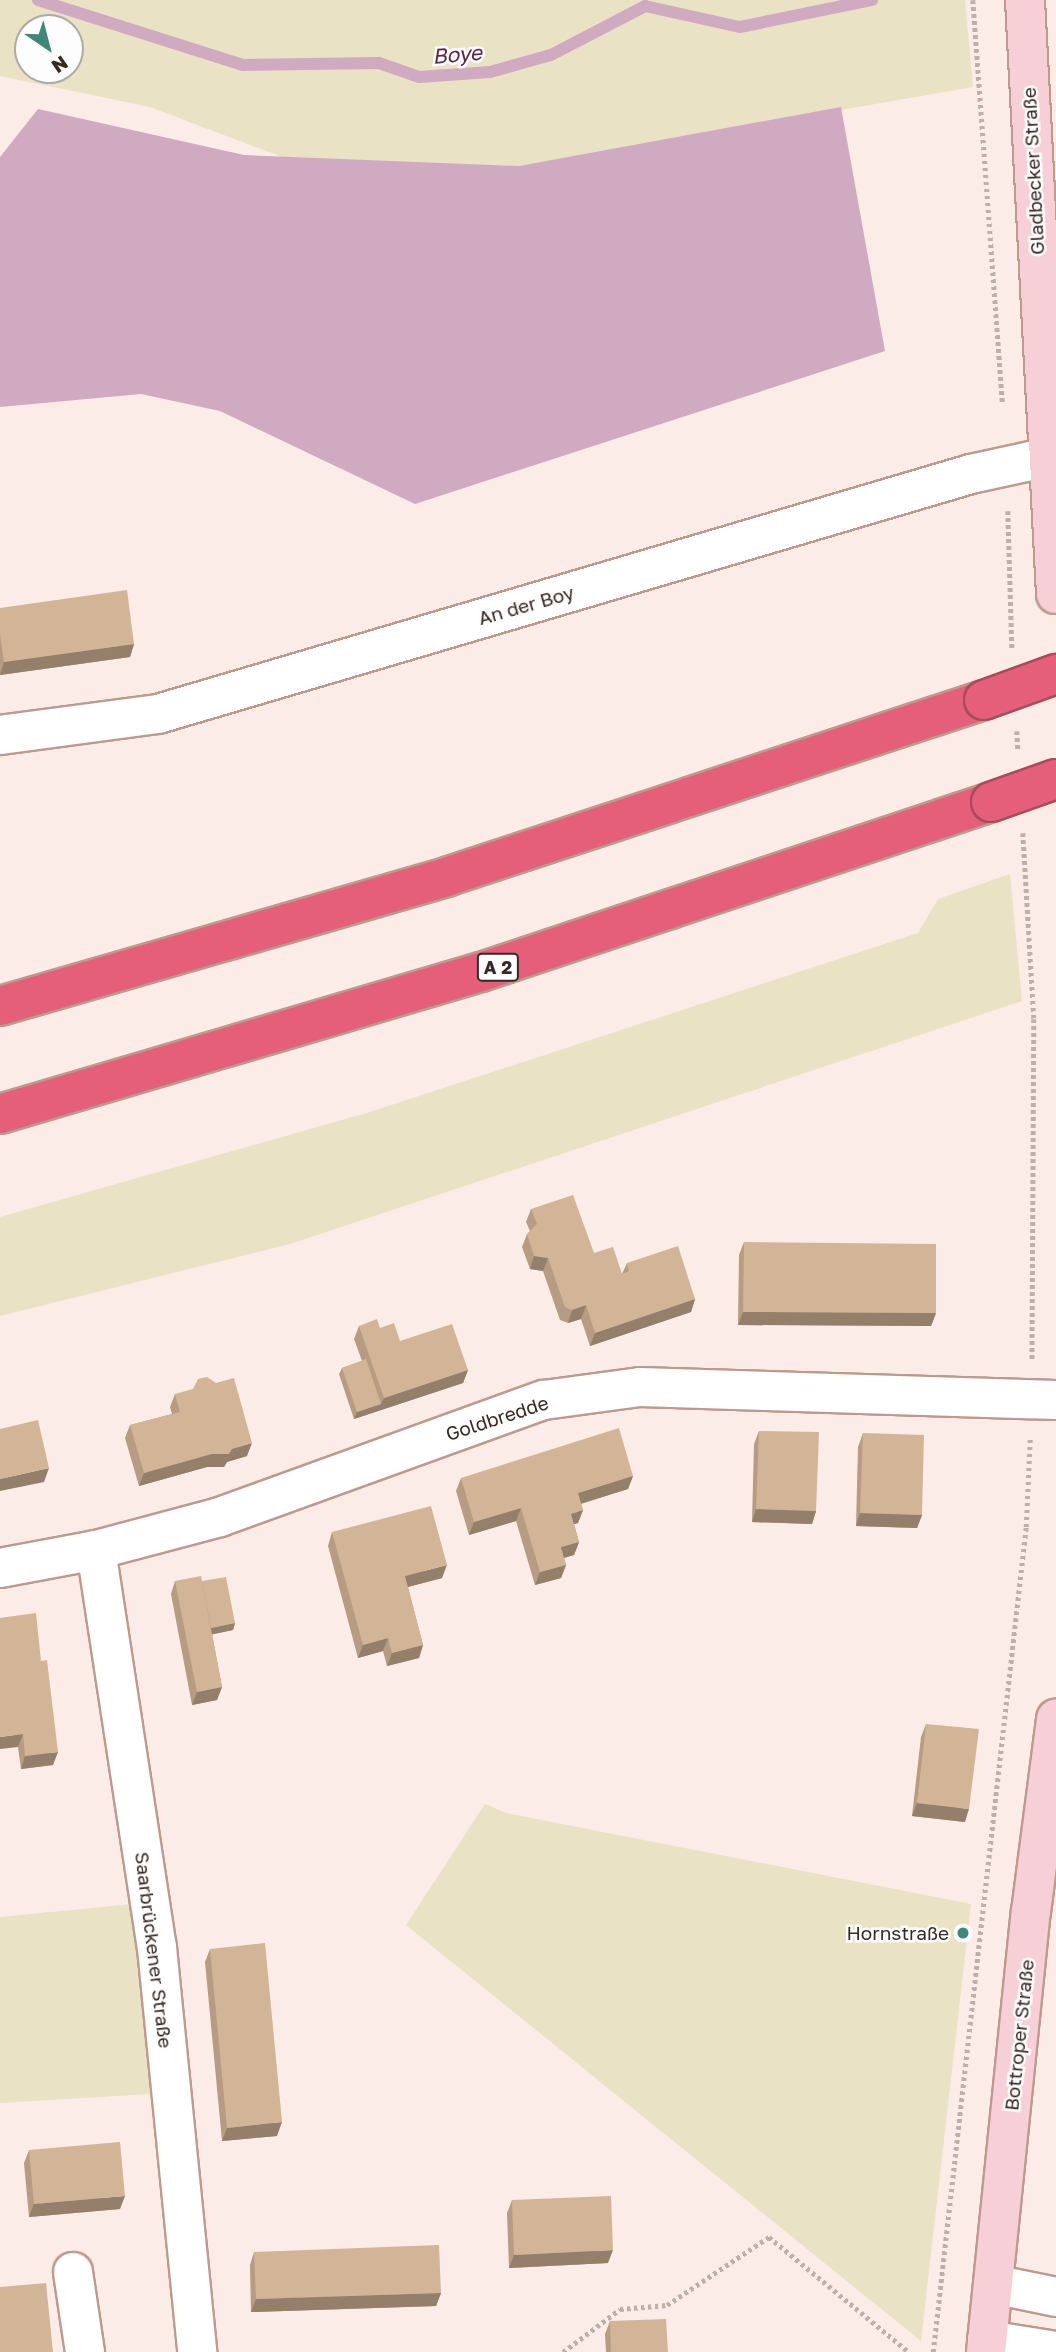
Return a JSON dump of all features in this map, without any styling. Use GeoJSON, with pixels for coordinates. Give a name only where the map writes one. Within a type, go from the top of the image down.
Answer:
{"type":"FeatureCollection","features":[{"type":"Feature","properties":{"kind":"highway"},"geometry":{"type":"LineString","coordinates":[[0,1006],[449,876],[1056,674]]}},
{"type":"Feature","properties":{"kind":"highway","name":"A 2"},"geometry":{"type":"LineString","coordinates":[[0,1114],[481,972],[1056,779]]}},
{"type":"Feature","properties":{"kind":"main road","name":"Gladbecker Straße"},"geometry":{"type":"LineString","coordinates":[[1025,0],[1056,594]]}},
{"type":"Feature","properties":{"kind":"main road","name":"Bottroper Straße"},"geometry":{"type":"LineString","coordinates":[[987,2346],[1056,1719]]}},
{"type":"Feature","properties":{"kind":"street","name":"An der Boy"},"geometry":{"type":"LineString","coordinates":[[0,735],[158,713],[971,474],[1049,457]]}},
{"type":"Feature","properties":{"kind":"street","name":"Goldbredde"},"geometry":{"type":"LineString","coordinates":[[0,1568],[96,1550],[220,1517],[544,1400],[640,1387],[1044,1399]]}},
{"type":"Feature","properties":{"kind":"street","name":"Saarbrückener Straße"},"geometry":{"type":"LineString","coordinates":[[96,1550],[156,1948],[197,2352]]}},
{"type":"Feature","properties":{"kind":"street"},"geometry":{"type":"LineString","coordinates":[[73,2272],[85,2352]]}},
{"type":"Feature","properties":{"kind":"street"},"geometry":{"type":"LineString","coordinates":[[993,2284],[1056,2297]]}},
{"type":"Feature","properties":{"kind":"street"},"geometry":{"type":"LineString","coordinates":[[987,2346],[1056,2351]]}},
{"type":"Feature","properties":{"kind":"path"},"geometry":{"type":"LineString","coordinates":[[933,2352],[1023,1554],[1044,1399]]}},
{"type":"Feature","properties":{"kind":"path"},"geometry":{"type":"LineString","coordinates":[[563,2352],[620,2309],[667,2305],[769,2237],[909,2352]]}},
{"type":"Feature","properties":{"kind":"shaded area"},"geometry":{"type":"Polygon","coordinates":[[[0,0],[965,0],[973,87],[519,166],[290,160],[150,107],[39,84],[84,84],[84,14],[14,14],[14,79],[0,76],[0,0]]]}},
{"type":"Feature","properties":{"kind":"shaded area"},"geometry":{"type":"Polygon","coordinates":[[[841,107],[885,351],[415,504],[220,411],[141,394],[0,407],[0,157],[38,109],[244,155],[519,166],[841,107]]]}},
{"type":"Feature","properties":{"kind":"shaded area"},"geometry":{"type":"Polygon","coordinates":[[[1010,874],[1022,1001],[290,1244],[0,1316],[0,1217],[370,1112],[918,933],[938,899],[1010,874]]]}},
{"type":"Feature","properties":{"kind":"shaded area"},"geometry":{"type":"Polygon","coordinates":[[[485,1804],[506,1813],[971,1904],[921,2341],[406,1925],[485,1804]]]}},
{"type":"Feature","properties":{"kind":"shaded area"},"geometry":{"type":"Polygon","coordinates":[[[133,1904],[151,2094],[0,2103],[0,1917],[133,1904]]]}},
{"type":"Feature","properties":{"kind":"building"},"geometry":{"type":"Polygon","coordinates":[[[127,590],[134,644],[4,662],[0,608],[127,590]]]}},
{"type":"Feature","properties":{"kind":"building"},"geometry":{"type":"Polygon","coordinates":[[[573,1195],[594,1253],[613,1247],[622,1274],[629,1271],[627,1263],[678,1246],[695,1299],[595,1333],[586,1305],[572,1310],[565,1307],[548,1258],[534,1256],[527,1234],[537,1224],[531,1209],[573,1195]]]}},
{"type":"Feature","properties":{"kind":"building"},"geometry":{"type":"Polygon","coordinates":[[[744,1242],[936,1244],[936,1313],[743,1312],[744,1242]]]}},
{"type":"Feature","properties":{"kind":"building"},"geometry":{"type":"Polygon","coordinates":[[[377,1319],[380,1328],[394,1323],[400,1341],[452,1324],[468,1370],[384,1398],[359,1326],[377,1319]]]}},
{"type":"Feature","properties":{"kind":"building"},"geometry":{"type":"Polygon","coordinates":[[[366,1359],[381,1404],[357,1412],[342,1368],[366,1359]]]}},
{"type":"Feature","properties":{"kind":"building"},"geometry":{"type":"Polygon","coordinates":[[[207,1377],[216,1383],[234,1378],[252,1443],[232,1449],[229,1454],[211,1454],[144,1473],[130,1425],[180,1412],[175,1394],[193,1389],[198,1379],[207,1377]]]}},
{"type":"Feature","properties":{"kind":"building"},"geometry":{"type":"Polygon","coordinates":[[[38,1420],[49,1468],[0,1479],[0,1429],[38,1420]]]}},
{"type":"Feature","properties":{"kind":"building"},"geometry":{"type":"Polygon","coordinates":[[[619,1428],[633,1476],[578,1493],[583,1510],[571,1514],[579,1542],[561,1547],[566,1565],[540,1572],[521,1508],[474,1522],[461,1478],[619,1428]]]}},
{"type":"Feature","properties":{"kind":"building"},"geometry":{"type":"Polygon","coordinates":[[[759,1431],[819,1432],[816,1511],[756,1509],[759,1431]]]}},
{"type":"Feature","properties":{"kind":"building"},"geometry":{"type":"Polygon","coordinates":[[[863,1433],[924,1435],[922,1515],[860,1513],[863,1433]]]}},
{"type":"Feature","properties":{"kind":"building"},"geometry":{"type":"Polygon","coordinates":[[[431,1506],[447,1565],[405,1576],[423,1645],[392,1653],[388,1638],[363,1645],[332,1532],[431,1506]]]}},
{"type":"Feature","properties":{"kind":"building"},"geometry":{"type":"Polygon","coordinates":[[[201,1576],[222,1687],[197,1692],[175,1581],[201,1576]]]}},
{"type":"Feature","properties":{"kind":"building"},"geometry":{"type":"Polygon","coordinates":[[[226,1577],[235,1623],[211,1628],[202,1581],[226,1577]]]}},
{"type":"Feature","properties":{"kind":"building"},"geometry":{"type":"Polygon","coordinates":[[[36,1613],[41,1661],[47,1660],[58,1752],[25,1756],[23,1734],[0,1737],[0,1618],[36,1613]]]}},
{"type":"Feature","properties":{"kind":"building"},"geometry":{"type":"Polygon","coordinates":[[[926,1724],[979,1729],[969,1809],[917,1803],[926,1724]]]}},
{"type":"Feature","properties":{"kind":"building"},"geometry":{"type":"Polygon","coordinates":[[[265,1943],[282,2122],[227,2128],[210,1949],[265,1943]]]}},
{"type":"Feature","properties":{"kind":"building"},"geometry":{"type":"Polygon","coordinates":[[[120,2142],[125,2196],[34,2204],[29,2150],[120,2142]]]}},
{"type":"Feature","properties":{"kind":"building"},"geometry":{"type":"Polygon","coordinates":[[[611,2196],[613,2250],[514,2255],[512,2200],[611,2196]]]}},
{"type":"Feature","properties":{"kind":"building"},"geometry":{"type":"Polygon","coordinates":[[[439,2245],[441,2293],[256,2299],[254,2252],[439,2245]]]}},
{"type":"Feature","properties":{"kind":"building"},"geometry":{"type":"Polygon","coordinates":[[[46,2283],[53,2352],[0,2352],[0,2287],[46,2283]]]}},
{"type":"Feature","properties":{"kind":"building"},"geometry":{"type":"Polygon","coordinates":[[[666,2319],[668,2352],[611,2352],[610,2321],[666,2319]]]}},
{"type":"Feature","properties":{"kind":"waterway","name":"Boye"},"geometry":{"type":"LineString","coordinates":[[38,0],[243,65],[379,63],[419,77],[490,72],[551,55],[645,6],[740,27],[872,0]]}},
{"type":"Feature","properties":{"kind":"place","name":"Hornstraße"},"geometry":{"type":"Point","coordinates":[963,1933]}}]}
